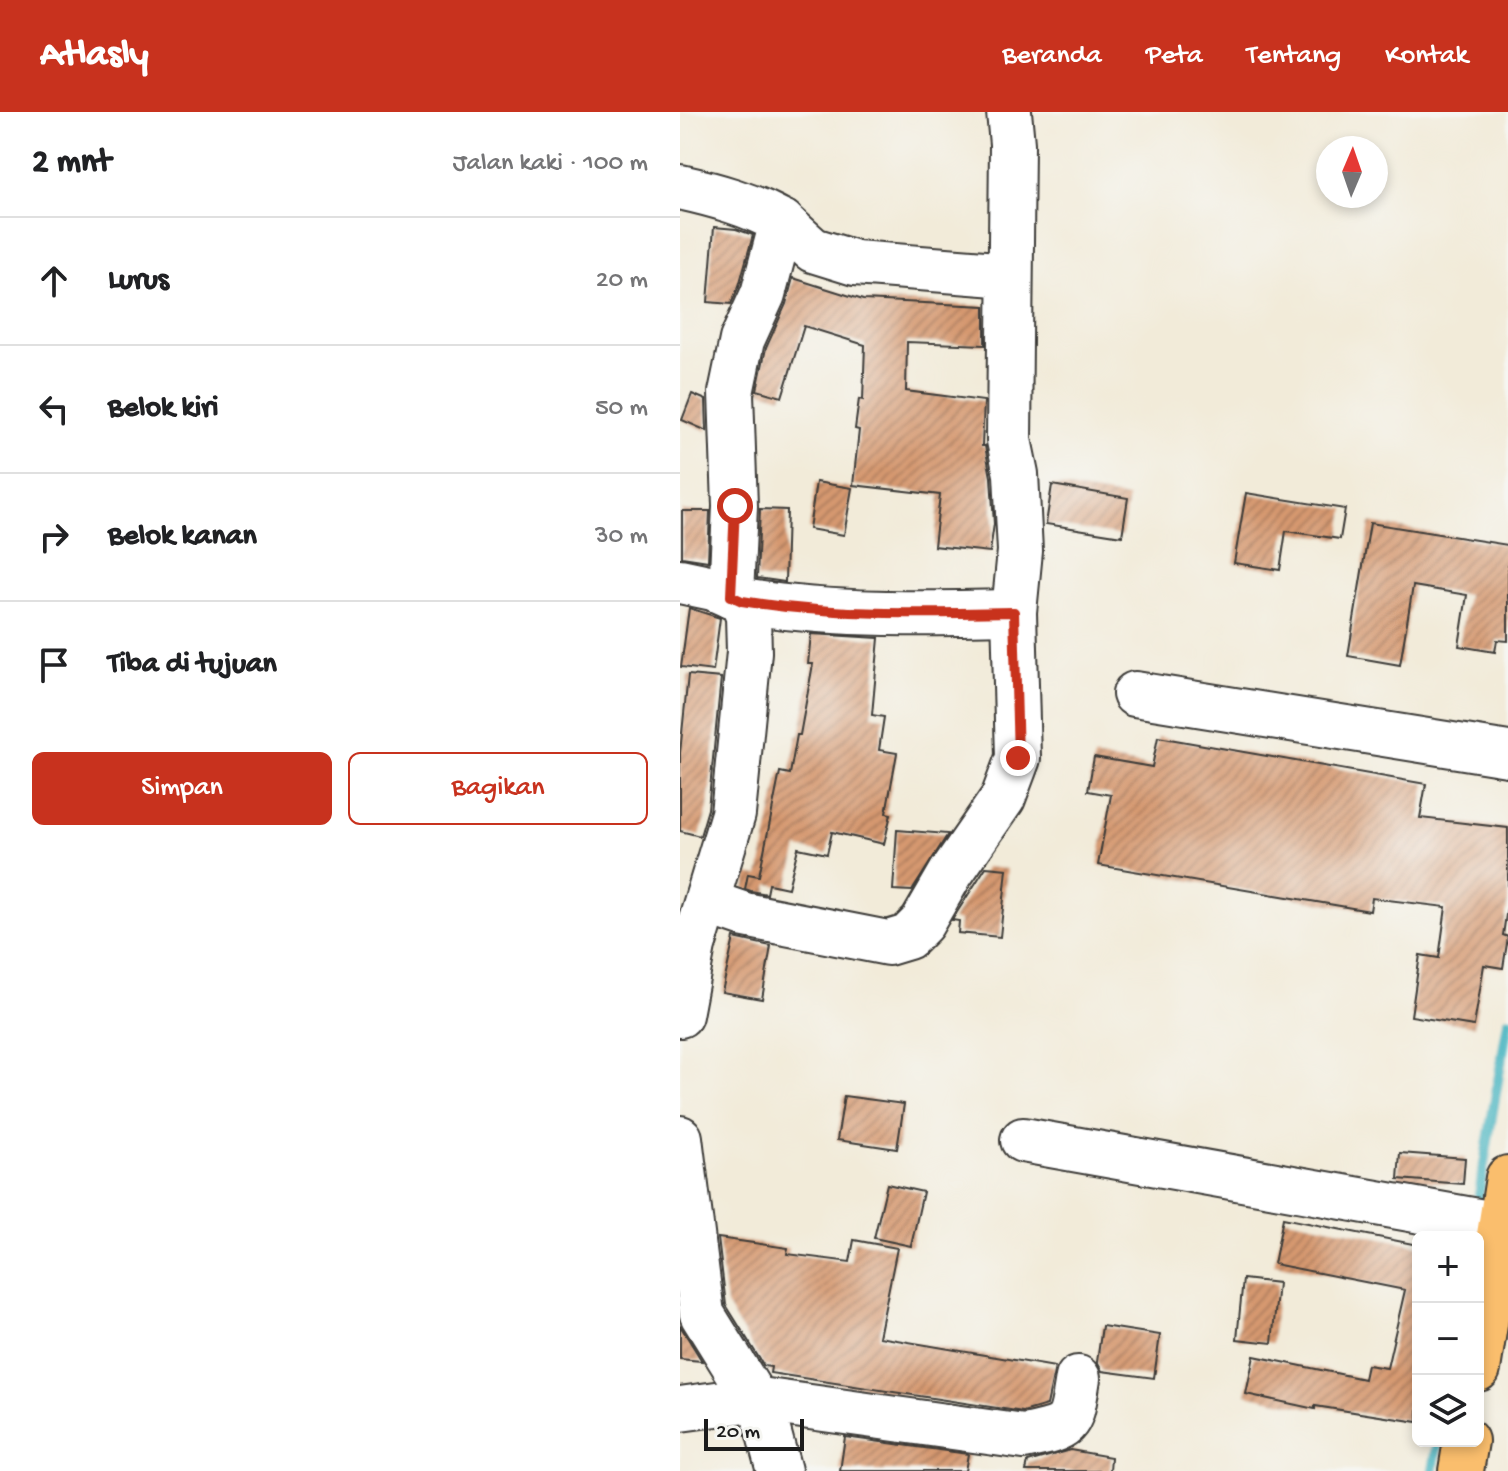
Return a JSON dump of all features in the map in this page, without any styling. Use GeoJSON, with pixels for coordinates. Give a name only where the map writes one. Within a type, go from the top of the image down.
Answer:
{"type":"FeatureCollection","features":[{"type":"Feature","properties":{"kind":"main road"},"geometry":{"type":"LineString","coordinates":[[1484,1353],[1498,1316],[1500,1225],[1508,1178]]}},
{"type":"Feature","properties":{"kind":"main road"},"geometry":{"type":"LineString","coordinates":[[1461,1471],[1465,1447]]}},
{"type":"Feature","properties":{"kind":"street"},"geometry":{"type":"LineString","coordinates":[[707,902],[745,915],[888,943],[908,937],[922,923],[976,835],[991,820],[1003,798],[1018,758],[1014,612],[1020,551],[1016,474],[1009,440],[1012,144],[1009,112]]}},
{"type":"Feature","properties":{"kind":"street"},"geometry":{"type":"LineString","coordinates":[[680,187],[757,208],[782,222],[813,250],[855,263],[1010,275]]}},
{"type":"Feature","properties":{"kind":"street"},"geometry":{"type":"LineString","coordinates":[[680,1015],[693,946],[733,814],[749,652],[748,616],[737,598],[731,393],[742,340],[763,294],[782,222]]}},
{"type":"Feature","properties":{"kind":"street"},"geometry":{"type":"LineString","coordinates":[[680,581],[713,588],[737,598],[821,612],[1014,612]]}},
{"type":"Feature","properties":{"kind":"street"},"geometry":{"type":"LineString","coordinates":[[1135,694],[1508,754]]}},
{"type":"Feature","properties":{"kind":"street"},"geometry":{"type":"LineString","coordinates":[[680,1138],[702,1314],[763,1412],[779,1471]]}},
{"type":"Feature","properties":{"kind":"street"},"geometry":{"type":"LineString","coordinates":[[1023,1140],[1500,1225]]}},
{"type":"Feature","properties":{"kind":"street"},"geometry":{"type":"LineString","coordinates":[[680,1409],[753,1399],[1023,1454],[1061,1430],[1072,1416],[1078,1378]]}},
{"type":"Feature","properties":{"kind":"building"},"geometry":{"type":"Polygon","coordinates":[[[714,227],[736,229],[753,235],[731,304],[708,302],[714,227]]]}},
{"type":"Feature","properties":{"kind":"building"},"geometry":{"type":"Polygon","coordinates":[[[793,278],[863,300],[985,306],[985,345],[907,342],[906,391],[984,401],[982,446],[985,446],[991,477],[994,524],[990,552],[934,546],[940,495],[853,485],[859,430],[855,429],[859,399],[863,400],[865,345],[804,326],[782,397],[757,390],[766,348],[786,304],[793,278]]]}},
{"type":"Feature","properties":{"kind":"building"},"geometry":{"type":"Polygon","coordinates":[[[692,394],[706,400],[707,431],[682,420],[692,394]]]}},
{"type":"Feature","properties":{"kind":"building"},"geometry":{"type":"Polygon","coordinates":[[[816,482],[852,488],[844,535],[809,529],[816,482]]]}},
{"type":"Feature","properties":{"kind":"building"},"geometry":{"type":"Polygon","coordinates":[[[1052,485],[1128,498],[1122,536],[1046,524],[1052,485]]]}},
{"type":"Feature","properties":{"kind":"building"},"geometry":{"type":"Polygon","coordinates":[[[1246,493],[1345,509],[1340,539],[1286,531],[1280,570],[1234,563],[1246,493]]]}},
{"type":"Feature","properties":{"kind":"building"},"geometry":{"type":"Polygon","coordinates":[[[760,509],[787,510],[785,582],[757,578],[760,509]]]}},
{"type":"Feature","properties":{"kind":"building"},"geometry":{"type":"Polygon","coordinates":[[[682,511],[710,511],[708,561],[682,557],[682,511]]]}},
{"type":"Feature","properties":{"kind":"building"},"geometry":{"type":"Polygon","coordinates":[[[1370,523],[1508,545],[1508,641],[1497,640],[1495,652],[1459,646],[1467,595],[1413,586],[1400,665],[1348,656],[1370,523]]]}},
{"type":"Feature","properties":{"kind":"building"},"geometry":{"type":"Polygon","coordinates":[[[689,608],[720,618],[713,671],[681,667],[689,608]]]}},
{"type":"Feature","properties":{"kind":"building"},"geometry":{"type":"Polygon","coordinates":[[[811,634],[879,638],[872,715],[884,717],[879,750],[897,753],[886,813],[891,814],[884,844],[832,832],[827,854],[798,848],[788,888],[769,884],[767,894],[751,891],[745,889],[748,874],[759,876],[780,772],[790,774],[797,735],[800,735],[813,664],[808,664],[811,634]]]}},
{"type":"Feature","properties":{"kind":"building"},"geometry":{"type":"Polygon","coordinates":[[[688,675],[721,678],[708,809],[700,836],[680,831],[680,753],[688,675]]]}},
{"type":"Feature","properties":{"kind":"building"},"geometry":{"type":"Polygon","coordinates":[[[1158,737],[1426,784],[1420,818],[1508,828],[1508,901],[1503,935],[1508,937],[1503,968],[1484,965],[1474,1026],[1411,1016],[1420,955],[1439,958],[1446,907],[1372,898],[1370,911],[1098,865],[1111,795],[1088,791],[1094,757],[1152,767],[1158,737]]]}},
{"type":"Feature","properties":{"kind":"building"},"geometry":{"type":"Polygon","coordinates":[[[897,830],[948,834],[912,891],[893,890],[897,830]]]}},
{"type":"Feature","properties":{"kind":"building"},"geometry":{"type":"Polygon","coordinates":[[[986,867],[1007,869],[1000,937],[958,933],[959,921],[952,920],[986,867]]]}},
{"type":"Feature","properties":{"kind":"building"},"geometry":{"type":"Polygon","coordinates":[[[734,938],[771,946],[762,999],[722,992],[734,938]]]}},
{"type":"Feature","properties":{"kind":"building"},"geometry":{"type":"Polygon","coordinates":[[[844,1096],[904,1104],[897,1149],[837,1140],[844,1096]]]}},
{"type":"Feature","properties":{"kind":"building"},"geometry":{"type":"Polygon","coordinates":[[[1400,1153],[1465,1158],[1463,1184],[1398,1179],[1400,1153]]]}},
{"type":"Feature","properties":{"kind":"building"},"geometry":{"type":"Polygon","coordinates":[[[887,1184],[923,1192],[911,1246],[874,1238],[887,1184]]]}},
{"type":"Feature","properties":{"kind":"building"},"geometry":{"type":"Polygon","coordinates":[[[1283,1218],[1412,1244],[1412,1421],[1315,1406],[1315,1409],[1246,1394],[1254,1356],[1364,1379],[1367,1365],[1387,1368],[1405,1290],[1274,1264],[1283,1218]]]}},
{"type":"Feature","properties":{"kind":"building"},"geometry":{"type":"Polygon","coordinates":[[[718,1238],[788,1248],[787,1254],[850,1262],[854,1240],[897,1248],[879,1337],[1055,1367],[1047,1405],[1023,1412],[770,1373],[771,1367],[764,1366],[726,1305],[718,1238]]]}},
{"type":"Feature","properties":{"kind":"building"},"geometry":{"type":"Polygon","coordinates":[[[1243,1279],[1278,1283],[1272,1343],[1237,1339],[1243,1279]]]}},
{"type":"Feature","properties":{"kind":"building"},"geometry":{"type":"Polygon","coordinates":[[[1102,1326],[1160,1335],[1154,1378],[1102,1371],[1097,1362],[1102,1326]]]}},
{"type":"Feature","properties":{"kind":"building"},"geometry":{"type":"Polygon","coordinates":[[[681,1327],[702,1361],[680,1359],[681,1327]]]}},
{"type":"Feature","properties":{"kind":"building"},"geometry":{"type":"Polygon","coordinates":[[[845,1437],[968,1454],[965,1471],[840,1471],[845,1437]]]}},
{"type":"Feature","properties":{"kind":"building"},"geometry":{"type":"Polygon","coordinates":[[[1070,1450],[1111,1457],[1110,1471],[1026,1471],[1028,1462],[1070,1450]]]}},
{"type":"Feature","properties":{"kind":"waterway"},"geometry":{"type":"LineString","coordinates":[[1476,1212],[1508,1021]]}},
{"type":"Feature","properties":{"kind":"waterway"},"geometry":{"type":"LineString","coordinates":[[1433,1471],[1437,1447]]}},
{"type":"Feature","properties":{"kind":"route"},"geometry":{"type":"LineString","coordinates":[[735,506],[731,596],[742,601],[861,614],[1014,612],[1018,758]]}}]}
